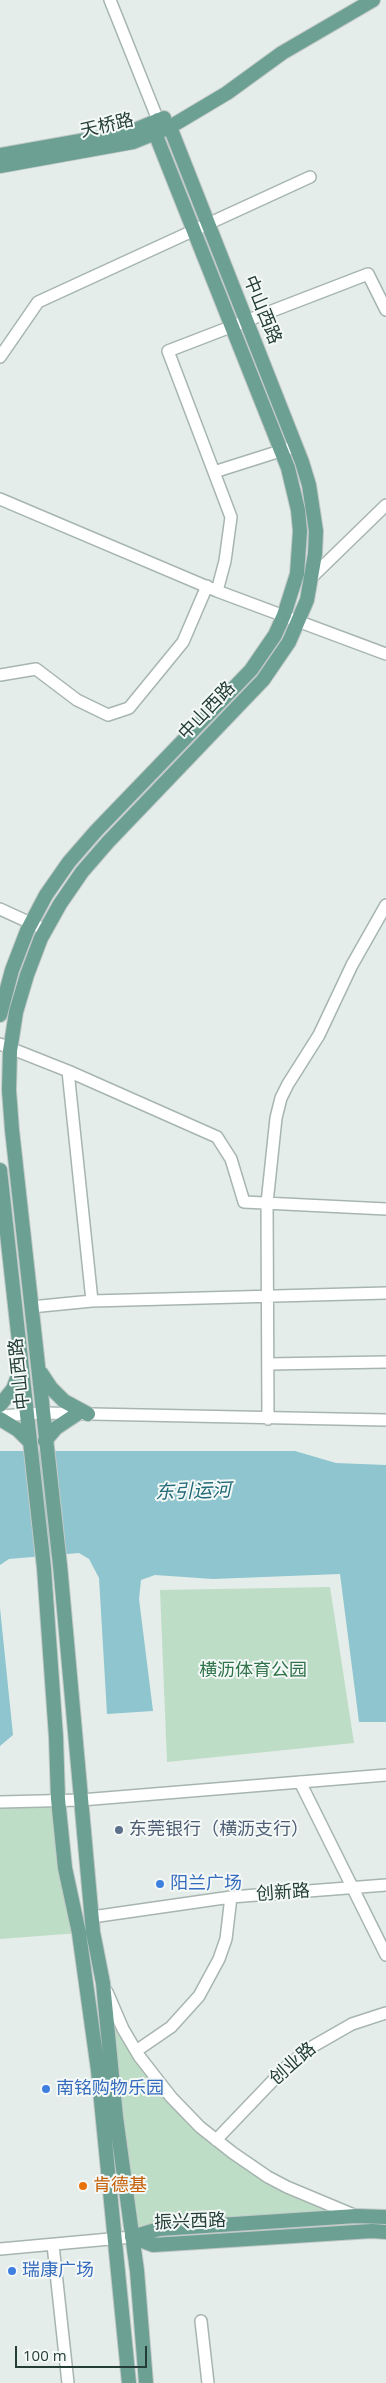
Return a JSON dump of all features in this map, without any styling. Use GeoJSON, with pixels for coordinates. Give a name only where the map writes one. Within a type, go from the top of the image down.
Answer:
{"type":"FeatureCollection","features":[{"type":"Feature","properties":{"kind":"main road","name":"天桥路"},"geometry":{"type":"LineString","coordinates":[[0,166],[134,142],[214,101],[282,53],[373,0]]}},
{"type":"Feature","properties":{"kind":"main road","name":"天桥路"},"geometry":{"type":"LineString","coordinates":[[0,156],[161,127]]}},
{"type":"Feature","properties":{"kind":"main road","name":"中山西路"},"geometry":{"type":"LineString","coordinates":[[146,2383],[132,2238],[116,2117],[103,1982],[92,1916],[60,1565],[12,1130],[5,1046],[27,975],[46,930],[60,904],[82,872],[262,680],[289,642],[299,621],[312,577],[315,554],[314,508],[309,485],[296,446],[208,224],[161,127]]}},
{"type":"Feature","properties":{"kind":"main road","name":"中山西路"},"geometry":{"type":"LineString","coordinates":[[0,1015],[12,970],[31,923],[46,896],[69,862],[96,831],[250,670],[271,641],[284,615],[297,574],[300,531],[294,488],[194,231],[161,127]]}},
{"type":"Feature","properties":{"kind":"main road","name":"中山西路"},"geometry":{"type":"LineString","coordinates":[[0,1170],[44,1568],[56,1737],[58,1799],[65,1868],[79,1933],[98,2070],[129,2383]]}},
{"type":"Feature","properties":{"kind":"main road"},"geometry":{"type":"LineString","coordinates":[[38,1364],[46,1380],[57,1395],[83,1414],[56,1428],[45,1441]]}},
{"type":"Feature","properties":{"kind":"main road"},"geometry":{"type":"LineString","coordinates":[[0,1405],[12,1389],[22,1365]]}},
{"type":"Feature","properties":{"kind":"main road"},"geometry":{"type":"LineString","coordinates":[[0,1418],[18,1430],[30,1442]]}},
{"type":"Feature","properties":{"kind":"main road","name":"振兴西路"},"geometry":{"type":"LineString","coordinates":[[132,2238],[159,2228],[356,2216],[386,2216]]}},
{"type":"Feature","properties":{"kind":"main road","name":"振兴西路"},"geometry":{"type":"LineString","coordinates":[[132,2238],[153,2245],[386,2232]]}},
{"type":"Feature","properties":{"kind":"street"},"geometry":{"type":"LineString","coordinates":[[110,0],[161,127]]}},
{"type":"Feature","properties":{"kind":"street"},"geometry":{"type":"LineString","coordinates":[[0,357],[38,302],[310,177]]}},
{"type":"Feature","properties":{"kind":"street"},"geometry":{"type":"LineString","coordinates":[[0,675],[36,669],[77,700],[108,715],[128,708],[183,642],[226,561],[231,517],[168,351],[368,274],[386,310]]}},
{"type":"Feature","properties":{"kind":"street"},"geometry":{"type":"LineString","coordinates":[[214,472],[296,446]]}},
{"type":"Feature","properties":{"kind":"street"},"geometry":{"type":"LineString","coordinates":[[0,499],[212,588],[386,654]]}},
{"type":"Feature","properties":{"kind":"street"},"geometry":{"type":"LineString","coordinates":[[312,577],[386,505]]}},
{"type":"Feature","properties":{"kind":"street"},"geometry":{"type":"LineString","coordinates":[[268,1419],[267,1203],[276,1118],[281,1098],[319,1035],[352,965],[386,905]]}},
{"type":"Feature","properties":{"kind":"street"},"geometry":{"type":"LineString","coordinates":[[0,909],[46,930]]}},
{"type":"Feature","properties":{"kind":"street"},"geometry":{"type":"LineString","coordinates":[[5,1046],[68,1070],[217,1137],[231,1159],[244,1202],[386,1209]]}},
{"type":"Feature","properties":{"kind":"street"},"geometry":{"type":"LineString","coordinates":[[68,1070],[92,1301]]}},
{"type":"Feature","properties":{"kind":"street"},"geometry":{"type":"LineString","coordinates":[[31,1307],[92,1301],[386,1293]]}},
{"type":"Feature","properties":{"kind":"street"},"geometry":{"type":"LineString","coordinates":[[268,1364],[386,1362]]}},
{"type":"Feature","properties":{"kind":"street"},"geometry":{"type":"LineString","coordinates":[[0,1418],[43,1413],[386,1420]]}},
{"type":"Feature","properties":{"kind":"street"},"geometry":{"type":"LineString","coordinates":[[0,1802],[58,1799],[82,1800],[386,1775]]}},
{"type":"Feature","properties":{"kind":"street"},"geometry":{"type":"LineString","coordinates":[[300,1782],[386,1955]]}},
{"type":"Feature","properties":{"kind":"street","name":"创新路"},"geometry":{"type":"LineString","coordinates":[[92,1916],[231,1897],[386,1885]]}},
{"type":"Feature","properties":{"kind":"street"},"geometry":{"type":"LineString","coordinates":[[136,2051],[171,2027],[199,1996],[216,1965],[226,1939],[231,1897]]}},
{"type":"Feature","properties":{"kind":"street"},"geometry":{"type":"LineString","coordinates":[[103,1982],[116,2014],[136,2051],[171,2097],[216,2140],[250,2166],[287,2187],[356,2216]]}},
{"type":"Feature","properties":{"kind":"street","name":"创业路"},"geometry":{"type":"LineString","coordinates":[[216,2140],[283,2070],[310,2048],[352,2024],[386,2013]]}},
{"type":"Feature","properties":{"kind":"street"},"geometry":{"type":"LineString","coordinates":[[0,2249],[132,2238]]}},
{"type":"Feature","properties":{"kind":"street"},"geometry":{"type":"LineString","coordinates":[[53,2245],[68,2383]]}},
{"type":"Feature","properties":{"kind":"street"},"geometry":{"type":"LineString","coordinates":[[201,2320],[208,2383]]}},
{"type":"Feature","properties":{"kind":"green space","name":"横沥体育公园"},"geometry":{"type":"Polygon","coordinates":[[[330,1587],[354,1743],[167,1762],[160,1590],[330,1587]]]}},
{"type":"Feature","properties":{"kind":"green space"},"geometry":{"type":"Polygon","coordinates":[[[58,1799],[79,1933],[0,1939],[0,1802],[58,1799]]]}},
{"type":"Feature","properties":{"kind":"green space"},"geometry":{"type":"Polygon","coordinates":[[[103,1983],[146,2065],[233,2153],[356,2216],[132,2235],[103,1983]]]}},
{"type":"Feature","properties":{"kind":"water","name":"东引运河"},"geometry":{"type":"Polygon","coordinates":[[[0,1451],[295,1451],[336,1463],[386,1465],[386,1722],[359,1722],[340,1574],[213,1579],[155,1575],[141,1580],[139,1599],[153,1711],[107,1714],[99,1578],[89,1559],[79,1553],[9,1559],[0,1565],[0,1451]]]}},
{"type":"Feature","properties":{"kind":"water"},"geometry":{"type":"Polygon","coordinates":[[[0,1608],[13,1735],[0,1746],[0,1608]]]}},
{"type":"Feature","properties":{"kind":"place","name":"东莞银行（横沥支行）"},"geometry":{"type":"Point","coordinates":[119,1830]}},
{"type":"Feature","properties":{"kind":"place","name":"阳兰广场"},"geometry":{"type":"Point","coordinates":[160,1884]}},
{"type":"Feature","properties":{"kind":"place","name":"南铭购物乐园"},"geometry":{"type":"Point","coordinates":[46,2089]}},
{"type":"Feature","properties":{"kind":"place","name":"肯德基"},"geometry":{"type":"Point","coordinates":[83,2186]}},
{"type":"Feature","properties":{"kind":"place","name":"瑞康广场"},"geometry":{"type":"Point","coordinates":[12,2271]}}]}
